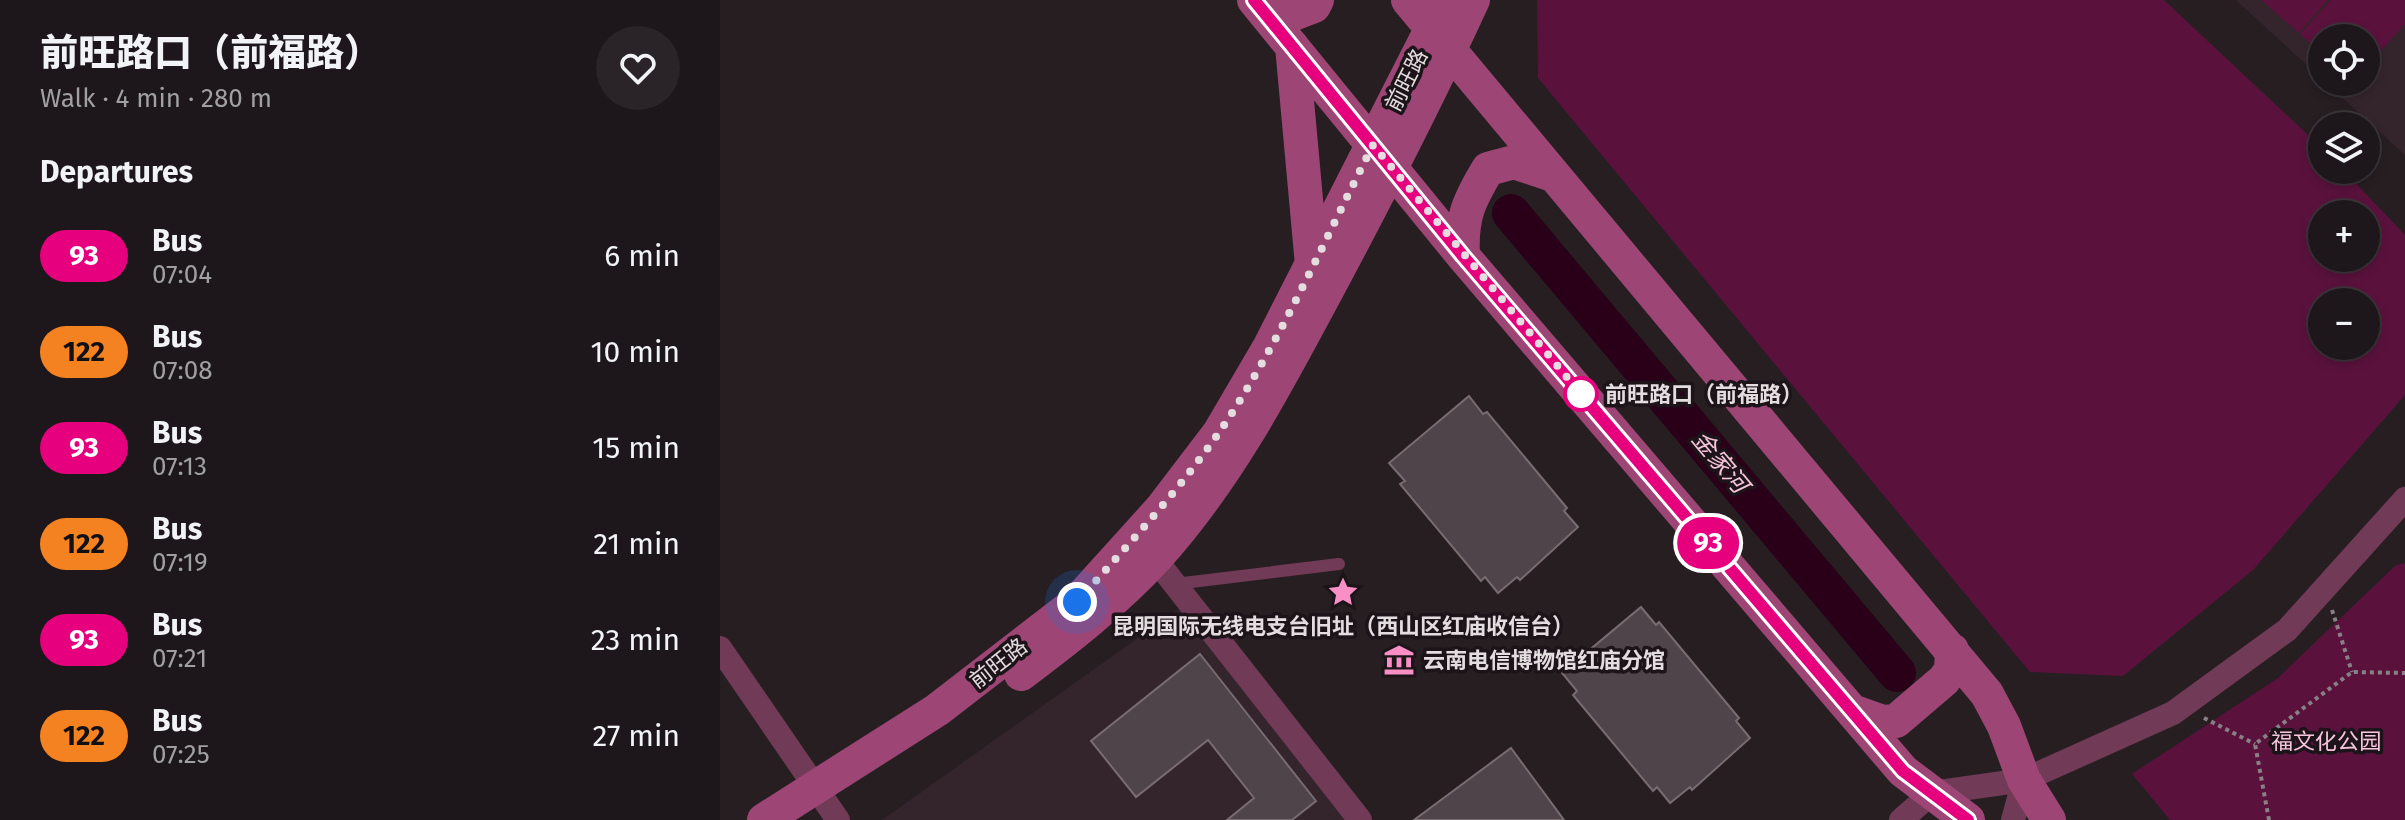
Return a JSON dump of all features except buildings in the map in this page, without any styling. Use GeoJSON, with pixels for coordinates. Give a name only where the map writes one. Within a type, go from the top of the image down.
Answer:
{"type":"FeatureCollection","features":[{"type":"Feature","properties":{"kind":"street"},"geometry":{"type":"LineString","coordinates":[[1258,5],[1293,14],[1314,6],[1317,0]]}},
{"type":"Feature","properties":{"kind":"street"},"geometry":{"type":"LineString","coordinates":[[1408,0],[1443,26],[1554,175],[1987,694],[2004,726],[2024,780],[2049,820]]}},
{"type":"Feature","properties":{"kind":"street","name":"前旺路"},"geometry":{"type":"LineString","coordinates":[[764,820],[821,808],[993,695],[1165,572],[1218,479],[1276,387],[1443,26],[1473,0]]}},
{"type":"Feature","properties":{"kind":"street"},"geometry":{"type":"LineString","coordinates":[[1258,5],[1463,256],[1903,771],[1968,820]]}},
{"type":"Feature","properties":{"kind":"street"},"geometry":{"type":"LineString","coordinates":[[1292,46],[1312,265]]}},
{"type":"Feature","properties":{"kind":"street","name":"前旺路"},"geometry":{"type":"LineString","coordinates":[[821,808],[937,710],[1077,602],[1161,509],[1219,433],[1270,346],[1312,265],[1383,156]]}},
{"type":"Feature","properties":{"kind":"street"},"geometry":{"type":"LineString","coordinates":[[1463,256],[1461,225],[1470,199],[1488,169],[1514,162],[1554,175]]}},
{"type":"Feature","properties":{"kind":"street"},"geometry":{"type":"LineString","coordinates":[[1901,820],[1932,793],[2024,780],[2181,707],[2287,630],[2405,499]]}},
{"type":"Feature","properties":{"kind":"street"},"geometry":{"type":"LineString","coordinates":[[1165,572],[1360,820]]}},
{"type":"Feature","properties":{"kind":"street"},"geometry":{"type":"LineString","coordinates":[[720,648],[821,808]]}},
{"type":"Feature","properties":{"kind":"street"},"geometry":{"type":"LineString","coordinates":[[1852,711],[1883,722],[1896,721],[1944,680],[1951,670],[1952,650]]}},
{"type":"Feature","properties":{"kind":"street"},"geometry":{"type":"LineString","coordinates":[[2013,820],[2024,780]]}},
{"type":"Feature","properties":{"kind":"lane"},"geometry":{"type":"LineString","coordinates":[[1165,572],[1339,564]]}},
{"type":"Feature","properties":{"kind":"path"},"geometry":{"type":"LineString","coordinates":[[2325,588],[2352,672]]}},
{"type":"Feature","properties":{"kind":"path"},"geometry":{"type":"LineString","coordinates":[[2255,744],[2352,672],[2405,673]]}},
{"type":"Feature","properties":{"kind":"path"},"geometry":{"type":"LineString","coordinates":[[2181,707],[2255,744]]}},
{"type":"Feature","properties":{"kind":"path"},"geometry":{"type":"LineString","coordinates":[[2255,744],[2269,820]]}},
{"type":"Feature","properties":{"kind":"shaded area"},"geometry":{"type":"Polygon","coordinates":[[[2236,0],[2405,0],[2405,155],[2380,132],[2380,112],[2358,112],[2340,96],[2380,96],[2380,24],[2308,24],[2308,66],[2236,0]]]}},
{"type":"Feature","properties":{"kind":"shaded area"},"geometry":{"type":"Polygon","coordinates":[[[1183,606],[1348,820],[882,820],[1183,606]]]}},
{"type":"Feature","properties":{"kind":"green space"},"geometry":{"type":"Polygon","coordinates":[[[1537,0],[2164,0],[2308,135],[2308,184],[2356,184],[2372,200],[2308,200],[2308,272],[2380,272],[2380,209],[2405,235],[2405,395],[2253,570],[2123,676],[2030,672],[1538,78],[1537,0]]]}},
{"type":"Feature","properties":{"kind":"green space"},"geometry":{"type":"Polygon","coordinates":[[[2261,0],[2328,0],[2299,33],[2261,0]]]}},
{"type":"Feature","properties":{"kind":"green space"},"geometry":{"type":"Polygon","coordinates":[[[2331,0],[2405,0],[2405,24],[2380,52],[2380,24],[2309,24],[2331,0]]]}},
{"type":"Feature","properties":{"kind":"green space"},"geometry":{"type":"Polygon","coordinates":[[[2308,25],[2308,41],[2300,34],[2308,25]]]}},
{"type":"Feature","properties":{"kind":"green space","name":"福文化公园"},"geometry":{"type":"Polygon","coordinates":[[[2405,563],[2405,820],[2170,820],[2132,774],[2278,678],[2396,565],[2405,563]]]}},
{"type":"Feature","properties":{"kind":"waterway","name":"金家河"},"geometry":{"type":"LineString","coordinates":[[1511,213],[1897,673]]}},
{"type":"Feature","properties":{"kind":"bus line","name":"93"},"geometry":{"type":"LineString","coordinates":[[1254,0],[1463,256],[1903,771],[1968,820]]}},
{"type":"Feature","properties":{"kind":"place","name":"前旺路口（前福路）"},"geometry":{"type":"Point","coordinates":[1581,394]}},
{"type":"Feature","properties":{"kind":"place","name":"昆明国际无线电支台旧址（西山区红庙收信台）"},"geometry":{"type":"Point","coordinates":[1343,592]}},
{"type":"Feature","properties":{"kind":"place","name":"云南电信博物馆红庙分馆"},"geometry":{"type":"Point","coordinates":[1399,660]}},
{"type":"Feature","properties":{"kind":"route"},"geometry":{"type":"LineString","coordinates":[[1077,602],[1161,509],[1219,433],[1270,346],[1373,145],[1586,400],[1581,394]]}}]}
